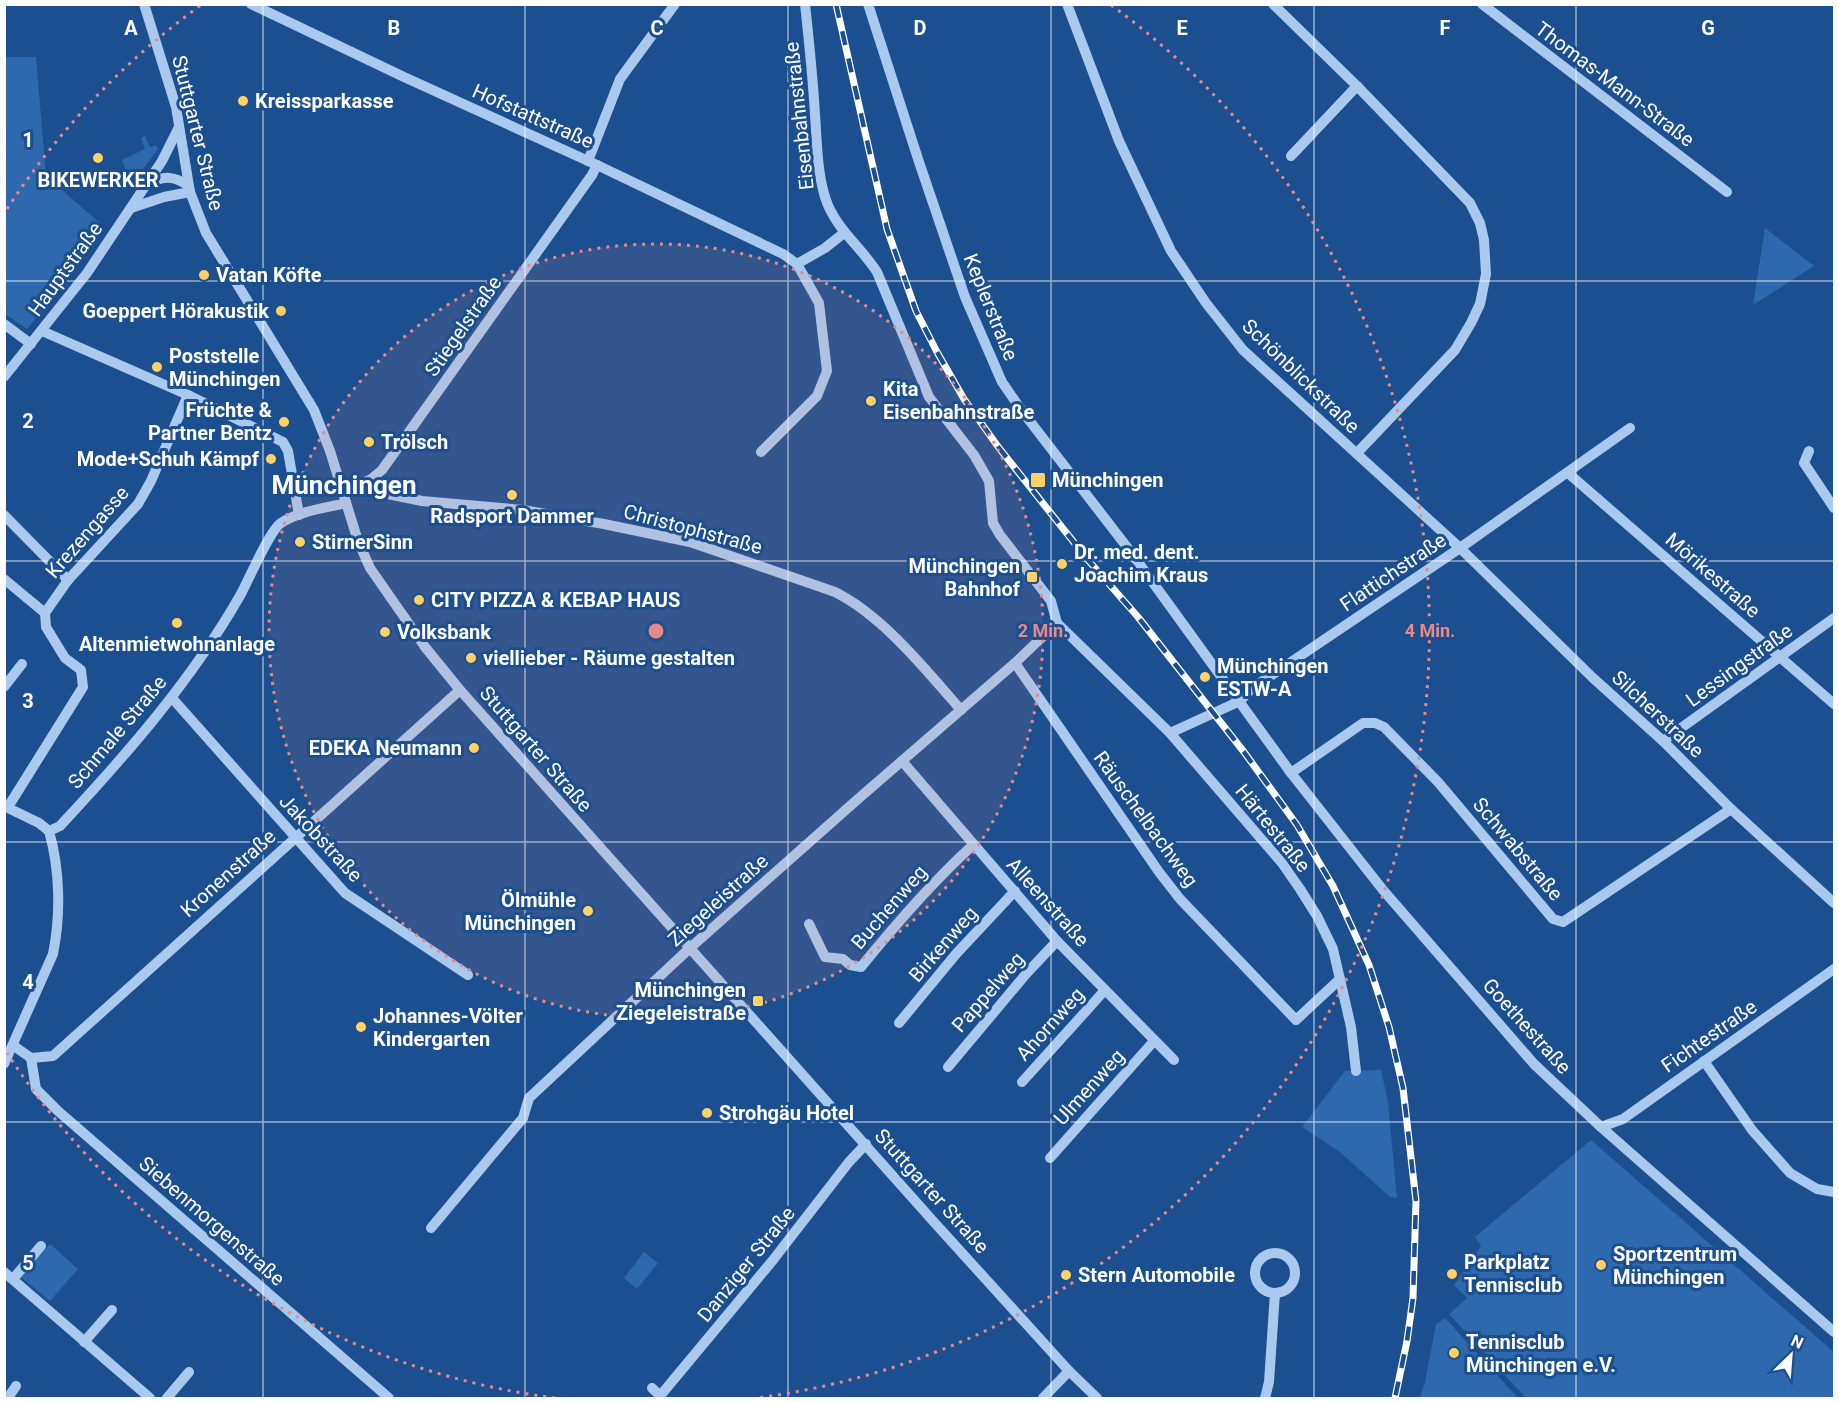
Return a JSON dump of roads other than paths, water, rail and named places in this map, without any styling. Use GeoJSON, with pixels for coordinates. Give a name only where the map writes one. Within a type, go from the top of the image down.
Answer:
{"type":"FeatureCollection","features":[{"type":"Feature","properties":{"kind":"street","name":"Stuttgarter Straße"},"geometry":{"type":"LineString","coordinates":[[144,4],[176,107],[190,189],[206,233],[314,410],[330,451],[358,541],[370,568],[425,647],[460,690],[933,1221],[1069,1371],[1097,1398]]}},
{"type":"Feature","properties":{"kind":"street","name":"Hofstattstraße"},"geometry":{"type":"LineString","coordinates":[[251,4],[593,163],[783,254],[797,264],[819,303],[827,370],[817,396],[761,452]]}},
{"type":"Feature","properties":{"kind":"street","name":"Stiegelstraße"},"geometry":{"type":"LineString","coordinates":[[343,491],[370,480],[382,470],[592,175],[593,163],[620,79],[675,4]]}},
{"type":"Feature","properties":{"kind":"street","name":"Eisenbahnstraße"},"geometry":{"type":"LineString","coordinates":[[805,4],[818,158],[825,198],[844,233],[867,257],[877,272],[929,397],[974,455],[989,481],[993,523],[1051,601],[1057,623],[1085,650]]}},
{"type":"Feature","properties":{"kind":"street","name":"Keplerstraße"},"geometry":{"type":"LineString","coordinates":[[868,4],[965,297],[1002,381],[1022,411],[1130,551],[1240,701]]}},
{"type":"Feature","properties":{"kind":"street","name":"Schönblickstraße"},"geometry":{"type":"LineString","coordinates":[[1067,4],[1119,141],[1171,251],[1206,303],[1243,350],[1460,548]]}},
{"type":"Feature","properties":{"kind":"street"},"geometry":{"type":"LineString","coordinates":[[1273,4],[1357,86],[1470,203],[1480,223],[1484,240],[1486,274],[1480,304],[1455,350],[1357,453]]}},
{"type":"Feature","properties":{"kind":"street","name":"Thomas-Mann-Straße"},"geometry":{"type":"LineString","coordinates":[[1482,4],[1727,192]]}},
{"type":"Feature","properties":{"kind":"street"},"geometry":{"type":"LineString","coordinates":[[1291,156],[1357,86]]}},
{"type":"Feature","properties":{"kind":"street","name":"Hauptstraße"},"geometry":{"type":"LineString","coordinates":[[4,377],[87,273],[167,153],[179,126]]}},
{"type":"Feature","properties":{"kind":"street"},"geometry":{"type":"LineString","coordinates":[[146,185],[158,179],[173,177],[190,189]]}},
{"type":"Feature","properties":{"kind":"street"},"geometry":{"type":"LineString","coordinates":[[131,208],[190,189]]}},
{"type":"Feature","properties":{"kind":"street"},"geometry":{"type":"LineString","coordinates":[[797,264],[825,248],[844,233]]}},
{"type":"Feature","properties":{"kind":"street"},"geometry":{"type":"LineString","coordinates":[[4,324],[31,344]]}},
{"type":"Feature","properties":{"kind":"street"},"geometry":{"type":"LineString","coordinates":[[42,331],[188,395],[283,442],[288,451],[299,515]]}},
{"type":"Feature","properties":{"kind":"street","name":"Krezengasse"},"geometry":{"type":"LineString","coordinates":[[45,613],[68,580],[138,504],[156,471],[188,395]]}},
{"type":"Feature","properties":{"kind":"street","name":"Flattichstraße"},"geometry":{"type":"LineString","coordinates":[[1170,733],[1240,701],[1251,689],[1460,548],[1630,428]]}},
{"type":"Feature","properties":{"kind":"street"},"geometry":{"type":"LineString","coordinates":[[1809,451],[1804,463],[1834,508]]}},
{"type":"Feature","properties":{"kind":"street","name":"Mörikestraße"},"geometry":{"type":"LineString","coordinates":[[1568,473],[1834,704]]}},
{"type":"Feature","properties":{"kind":"street","name":"Christophstraße"},"geometry":{"type":"LineString","coordinates":[[370,480],[388,494],[422,501],[523,510],[614,525],[690,542],[835,592],[853,601],[877,622],[920,664],[961,710]]}},
{"type":"Feature","properties":{"kind":"street","name":"Schmale Straße"},"geometry":{"type":"LineString","coordinates":[[49,831],[60,826],[104,779],[172,698],[228,617],[280,523],[299,515],[346,503]]}},
{"type":"Feature","properties":{"kind":"street"},"geometry":{"type":"LineString","coordinates":[[4,515],[68,580]]}},
{"type":"Feature","properties":{"kind":"street","name":"Silcherstraße"},"geometry":{"type":"LineString","coordinates":[[1460,548],[1593,678],[1834,903]]}},
{"type":"Feature","properties":{"kind":"street"},"geometry":{"type":"LineString","coordinates":[[4,579],[45,613],[46,627],[65,658],[81,670],[83,687],[6,806],[39,823],[49,831],[53,846],[59,922],[53,954],[14,1046],[4,1064]]}},
{"type":"Feature","properties":{"kind":"street","name":"Lessingstraße"},"geometry":{"type":"LineString","coordinates":[[1663,741],[1834,618]]}},
{"type":"Feature","properties":{"kind":"street","name":"Ziegeleistraße"},"geometry":{"type":"LineString","coordinates":[[431,1228],[523,1118],[529,1098],[690,948],[1015,663],[1057,623]]}},
{"type":"Feature","properties":{"kind":"street"},"geometry":{"type":"LineString","coordinates":[[39,638],[46,627]]}},
{"type":"Feature","properties":{"kind":"street","name":"Härtestraße"},"geometry":{"type":"LineString","coordinates":[[1085,650],[1170,733],[1294,880],[1333,949],[1351,1027],[1356,1071]]}},
{"type":"Feature","properties":{"kind":"street","name":"Räuschelbachweg"},"geometry":{"type":"LineString","coordinates":[[1015,663],[1180,899],[1296,1020],[1340,979]]}},
{"type":"Feature","properties":{"kind":"street"},"geometry":{"type":"LineString","coordinates":[[4,687],[22,664]]}},
{"type":"Feature","properties":{"kind":"street","name":"Kronenstraße"},"geometry":{"type":"LineString","coordinates":[[31,1058],[53,1056],[460,690]]}},
{"type":"Feature","properties":{"kind":"street","name":"Jakobstraße"},"geometry":{"type":"LineString","coordinates":[[172,698],[345,893],[468,975]]}},
{"type":"Feature","properties":{"kind":"street","name":"Goethestraße"},"geometry":{"type":"LineString","coordinates":[[1240,701],[1292,773],[1383,890],[1526,1055],[1601,1127],[1834,1332]]}},
{"type":"Feature","properties":{"kind":"street","name":"Schwabstraße"},"geometry":{"type":"LineString","coordinates":[[1292,773],[1363,723],[1375,723],[1384,727],[1438,782],[1553,919],[1563,922],[1731,808]]}},
{"type":"Feature","properties":{"kind":"street","name":"Alleenstraße"},"geometry":{"type":"LineString","coordinates":[[902,761],[1057,941],[1174,1060]]}},
{"type":"Feature","properties":{"kind":"street","name":"Buchenweg"},"geometry":{"type":"LineString","coordinates":[[809,924],[825,957],[843,959],[850,965],[861,967],[904,914],[973,844]]}},
{"type":"Feature","properties":{"kind":"street","name":"Birkenweg"},"geometry":{"type":"LineString","coordinates":[[899,1023],[956,954],[1015,891]]}},
{"type":"Feature","properties":{"kind":"street","name":"Pappelweg"},"geometry":{"type":"LineString","coordinates":[[948,1067],[1026,974],[1057,941]]}},
{"type":"Feature","properties":{"kind":"street","name":"Fichtestraße"},"geometry":{"type":"LineString","coordinates":[[1601,1127],[1623,1119],[1834,969]]}},
{"type":"Feature","properties":{"kind":"street","name":"Ahornweg"},"geometry":{"type":"LineString","coordinates":[[1022,1082],[1105,990]]}},
{"type":"Feature","properties":{"kind":"street","name":"Ulmenweg"},"geometry":{"type":"LineString","coordinates":[[1050,1158],[1154,1041]]}},
{"type":"Feature","properties":{"kind":"street"},"geometry":{"type":"LineString","coordinates":[[14,1046],[31,1058]]}},
{"type":"Feature","properties":{"kind":"street","name":"Siebenmorgenstraße"},"geometry":{"type":"LineString","coordinates":[[31,1058],[36,1089],[58,1111],[390,1398]]}},
{"type":"Feature","properties":{"kind":"street"},"geometry":{"type":"LineString","coordinates":[[1704,1061],[1752,1130],[1790,1173],[1817,1189],[1834,1192]]}},
{"type":"Feature","properties":{"kind":"street","name":"Danziger Straße"},"geometry":{"type":"LineString","coordinates":[[652,1388],[660,1396],[866,1144]]}},
{"type":"Feature","properties":{"kind":"street"},"geometry":{"type":"LineString","coordinates":[[41,1246],[9,1275],[150,1398]]}},
{"type":"Feature","properties":{"kind":"street"},"geometry":{"type":"LineString","coordinates":[[1265,1398],[1269,1382],[1275,1293]]}},
{"type":"Feature","properties":{"kind":"street"},"geometry":{"type":"LineString","coordinates":[[84,1342],[112,1310]]}},
{"type":"Feature","properties":{"kind":"street"},"geometry":{"type":"LineString","coordinates":[[1043,1398],[1069,1371]]}},
{"type":"Feature","properties":{"kind":"street"},"geometry":{"type":"LineString","coordinates":[[167,1398],[189,1372]]}},
{"type":"Feature","properties":{"kind":"street"},"geometry":{"type":"LineString","coordinates":[[8,1398],[16,1386]]}},
{"type":"Feature","properties":{"kind":"railway"},"geometry":{"type":"LineString","coordinates":[[836,4],[887,229],[916,311],[937,352],[964,399],[999,448],[1088,560],[1138,617],[1244,752],[1297,825],[1333,886],[1369,965],[1389,1027],[1403,1088],[1416,1201],[1413,1298],[1395,1398]]}},
{"type":"Feature","properties":{"kind":"place","name":"Kreissparkasse"},"geometry":{"type":"Point","coordinates":[243,101]}},
{"type":"Feature","properties":{"kind":"place","name":"BIKEWERKER"},"geometry":{"type":"Point","coordinates":[98,158]}},
{"type":"Feature","properties":{"kind":"place","name":"Vatan Köfte"},"geometry":{"type":"Point","coordinates":[204,275]}},
{"type":"Feature","properties":{"kind":"place","name":"Goeppert Hörakustik"},"geometry":{"type":"Point","coordinates":[281,311]}},
{"type":"Feature","properties":{"kind":"place","name":"Poststelle Münchingen"},"geometry":{"type":"Point","coordinates":[157,367]}},
{"type":"Feature","properties":{"kind":"place","name":"Kita Eisenbahnstraße"},"geometry":{"type":"Point","coordinates":[871,401]}},
{"type":"Feature","properties":{"kind":"place","name":"Früchte & Partner Bentz"},"geometry":{"type":"Point","coordinates":[284,422]}},
{"type":"Feature","properties":{"kind":"place","name":"Trölsch"},"geometry":{"type":"Point","coordinates":[369,442]}},
{"type":"Feature","properties":{"kind":"place","name":"Mode+Schuh Kämpf"},"geometry":{"type":"Point","coordinates":[271,459]}},
{"type":"Feature","properties":{"kind":"place","name":"Münchingen"},"geometry":{"type":"Point","coordinates":[1038,480]}},
{"type":"Feature","properties":{"kind":"place","name":"Radsport Dammer"},"geometry":{"type":"Point","coordinates":[512,495]}},
{"type":"Feature","properties":{"kind":"place","name":"StirnerSinn"},"geometry":{"type":"Point","coordinates":[300,542]}},
{"type":"Feature","properties":{"kind":"place","name":"Dr. med. dent. Joachim Kraus"},"geometry":{"type":"Point","coordinates":[1062,564]}},
{"type":"Feature","properties":{"kind":"place","name":"Münchingen Bahnhof"},"geometry":{"type":"Point","coordinates":[1032,577]}},
{"type":"Feature","properties":{"kind":"place","name":"CITY PIZZA & KEBAP HAUS"},"geometry":{"type":"Point","coordinates":[419,600]}},
{"type":"Feature","properties":{"kind":"place","name":"Altenmietwohnanlage"},"geometry":{"type":"Point","coordinates":[177,623]}},
{"type":"Feature","properties":{"kind":"place","name":"Volksbank"},"geometry":{"type":"Point","coordinates":[385,632]}},
{"type":"Feature","properties":{"kind":"place","name":"viellieber - Räume gestalten"},"geometry":{"type":"Point","coordinates":[471,658]}},
{"type":"Feature","properties":{"kind":"place","name":"Münchingen ESTW-A"},"geometry":{"type":"Point","coordinates":[1205,677]}},
{"type":"Feature","properties":{"kind":"place","name":"EDEKA Neumann"},"geometry":{"type":"Point","coordinates":[474,748]}},
{"type":"Feature","properties":{"kind":"place","name":"Ölmühle Münchingen"},"geometry":{"type":"Point","coordinates":[588,911]}},
{"type":"Feature","properties":{"kind":"place","name":"Münchingen Ziegeleistraße"},"geometry":{"type":"Point","coordinates":[758,1001]}},
{"type":"Feature","properties":{"kind":"place","name":"Johannes-Völter Kindergarten"},"geometry":{"type":"Point","coordinates":[361,1027]}},
{"type":"Feature","properties":{"kind":"place","name":"Strohgäu Hotel"},"geometry":{"type":"Point","coordinates":[707,1113]}},
{"type":"Feature","properties":{"kind":"place","name":"Sportzentrum Münchingen"},"geometry":{"type":"Point","coordinates":[1601,1265]}},
{"type":"Feature","properties":{"kind":"place","name":"Parkplatz Tennisclub"},"geometry":{"type":"Point","coordinates":[1452,1274]}},
{"type":"Feature","properties":{"kind":"place","name":"Stern Automobile"},"geometry":{"type":"Point","coordinates":[1066,1275]}},
{"type":"Feature","properties":{"kind":"place","name":"Tennisclub Münchingen e.V."},"geometry":{"type":"Point","coordinates":[1454,1353]}},
{"type":"Feature","properties":{"kind":"district","name":"Münchingen"},"geometry":{"type":"Point","coordinates":[344,485]}}]}
